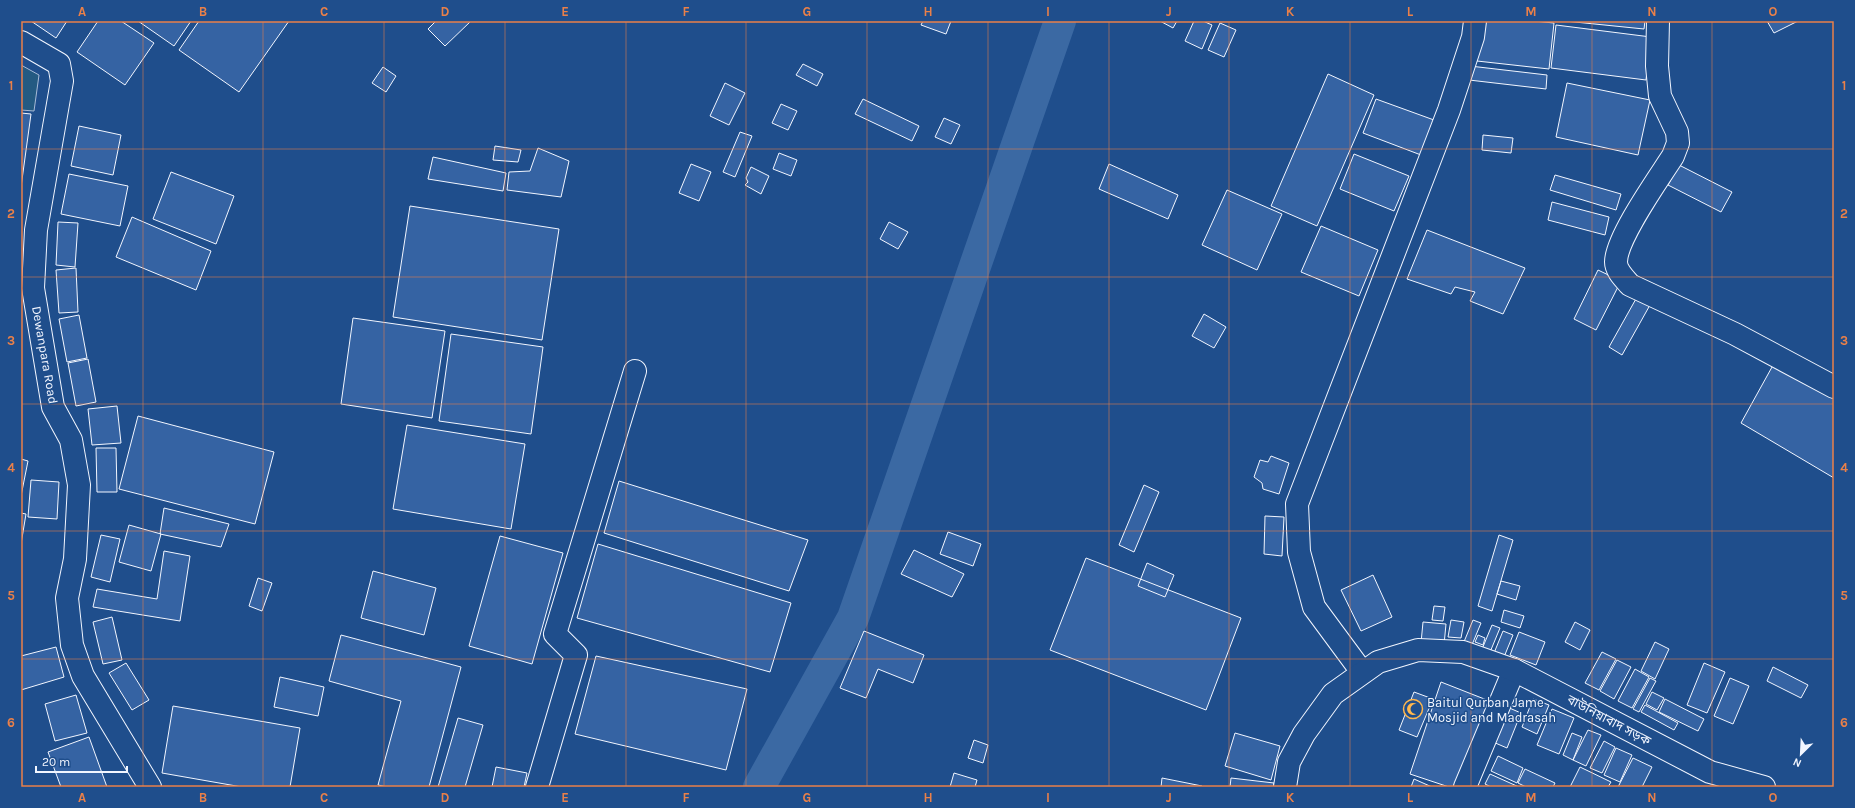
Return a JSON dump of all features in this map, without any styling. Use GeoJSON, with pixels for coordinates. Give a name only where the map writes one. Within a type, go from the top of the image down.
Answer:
{"type":"FeatureCollection","features":[{"type":"Feature","properties":{"kind":"street"},"geometry":{"type":"LineString","coordinates":[[1362,672],[1314,607],[1299,552],[1297,504],[1449,110],[1473,37],[1475,21]]}},
{"type":"Feature","properties":{"kind":"street"},"geometry":{"type":"LineString","coordinates":[[1658,21],[1657,66],[1660,96],[1677,132],[1678,143],[1673,156],[1622,238],[1616,262],[1620,273],[1630,285],[1735,334],[1834,386]]}},
{"type":"Feature","properties":{"kind":"street","name":"Dewanpara Road"},"geometry":{"type":"LineString","coordinates":[[21,42],[59,64],[62,80],[36,230],[33,288],[53,407],[71,440],[79,486],[75,559],[67,598],[72,645],[82,676],[150,787]]}},
{"type":"Feature","properties":{"kind":"street"},"geometry":{"type":"LineString","coordinates":[[537,787],[576,655],[555,634],[635,371]]}},
{"type":"Feature","properties":{"kind":"street","name":"বাউনিয়াবাদ সড়ক"},"geometry":{"type":"LineString","coordinates":[[1285,787],[1289,762],[1304,734],[1333,694],[1378,662],[1418,650],[1463,652],[1514,670],[1710,772],[1764,787]]}},
{"type":"Feature","properties":{"kind":"street"},"geometry":{"type":"LineString","coordinates":[[1465,787],[1514,670]]}},
{"type":"Feature","properties":{"kind":"shaded area"},"geometry":{"type":"Polygon","coordinates":[[[21,65],[39,75],[34,111],[21,110],[21,65]]]}},
{"type":"Feature","properties":{"kind":"building"},"geometry":{"type":"Polygon","coordinates":[[[31,21],[67,21],[56,38],[31,21]]]}},
{"type":"Feature","properties":{"kind":"building"},"geometry":{"type":"Polygon","coordinates":[[[98,21],[121,21],[154,43],[125,85],[77,52],[98,21]]]}},
{"type":"Feature","properties":{"kind":"building"},"geometry":{"type":"Polygon","coordinates":[[[138,21],[191,21],[174,46],[138,21]]]}},
{"type":"Feature","properties":{"kind":"building"},"geometry":{"type":"Polygon","coordinates":[[[199,21],[289,21],[239,92],[179,50],[199,21]]]}},
{"type":"Feature","properties":{"kind":"building"},"geometry":{"type":"Polygon","coordinates":[[[436,21],[471,21],[445,46],[428,29],[436,21]]]}},
{"type":"Feature","properties":{"kind":"building"},"geometry":{"type":"Polygon","coordinates":[[[923,21],[951,21],[946,34],[921,25],[923,21]]]}},
{"type":"Feature","properties":{"kind":"building"},"geometry":{"type":"Polygon","coordinates":[[[1160,21],[1177,21],[1173,28],[1160,21]]]}},
{"type":"Feature","properties":{"kind":"building"},"geometry":{"type":"Polygon","coordinates":[[[1194,21],[1203,21],[1212,25],[1202,49],[1185,41],[1194,21]]]}},
{"type":"Feature","properties":{"kind":"building"},"geometry":{"type":"Polygon","coordinates":[[[1482,21],[1534,21],[1554,23],[1549,69],[1477,61],[1482,21]]]}},
{"type":"Feature","properties":{"kind":"building"},"geometry":{"type":"Polygon","coordinates":[[[1565,21],[1645,21],[1644,29],[1565,21]]]}},
{"type":"Feature","properties":{"kind":"building"},"geometry":{"type":"Polygon","coordinates":[[[1767,21],[1798,21],[1774,33],[1767,21]]]}},
{"type":"Feature","properties":{"kind":"building"},"geometry":{"type":"Polygon","coordinates":[[[1220,23],[1236,30],[1224,57],[1208,50],[1220,23]]]}},
{"type":"Feature","properties":{"kind":"building"},"geometry":{"type":"Polygon","coordinates":[[[1556,25],[1651,37],[1646,80],[1551,68],[1556,25]]]}},
{"type":"Feature","properties":{"kind":"building"},"geometry":{"type":"Polygon","coordinates":[[[803,64],[823,74],[817,86],[796,75],[803,64]]]}},
{"type":"Feature","properties":{"kind":"building"},"geometry":{"type":"Polygon","coordinates":[[[1470,66],[1547,75],[1546,89],[1469,80],[1470,66]]]}},
{"type":"Feature","properties":{"kind":"building"},"geometry":{"type":"Polygon","coordinates":[[[383,67],[396,76],[386,92],[372,83],[383,67]]]}},
{"type":"Feature","properties":{"kind":"building"},"geometry":{"type":"Polygon","coordinates":[[[1328,74],[1374,95],[1317,226],[1271,206],[1328,74]]]}},
{"type":"Feature","properties":{"kind":"building"},"geometry":{"type":"Polygon","coordinates":[[[725,83],[745,93],[729,125],[710,116],[725,83]]]}},
{"type":"Feature","properties":{"kind":"building"},"geometry":{"type":"Polygon","coordinates":[[[1567,83],[1650,100],[1638,155],[1556,137],[1567,83]]]}},
{"type":"Feature","properties":{"kind":"building"},"geometry":{"type":"Polygon","coordinates":[[[863,99],[919,126],[912,141],[855,114],[863,99]]]}},
{"type":"Feature","properties":{"kind":"building"},"geometry":{"type":"Polygon","coordinates":[[[1376,99],[1434,120],[1421,155],[1363,133],[1376,99]]]}},
{"type":"Feature","properties":{"kind":"building"},"geometry":{"type":"Polygon","coordinates":[[[781,104],[797,111],[788,130],[772,123],[781,104]]]}},
{"type":"Feature","properties":{"kind":"building"},"geometry":{"type":"Polygon","coordinates":[[[21,113],[31,114],[21,187],[21,113]]]}},
{"type":"Feature","properties":{"kind":"building"},"geometry":{"type":"Polygon","coordinates":[[[944,118],[960,125],[951,144],[935,137],[944,118]]]}},
{"type":"Feature","properties":{"kind":"building"},"geometry":{"type":"Polygon","coordinates":[[[79,126],[121,135],[113,175],[71,166],[79,126]]]}},
{"type":"Feature","properties":{"kind":"building"},"geometry":{"type":"Polygon","coordinates":[[[740,132],[752,136],[735,177],[723,172],[740,132]]]}},
{"type":"Feature","properties":{"kind":"building"},"geometry":{"type":"Polygon","coordinates":[[[1483,135],[1513,138],[1511,153],[1482,150],[1483,135]]]}},
{"type":"Feature","properties":{"kind":"building"},"geometry":{"type":"Polygon","coordinates":[[[495,146],[521,150],[518,162],[493,160],[495,146]]]}},
{"type":"Feature","properties":{"kind":"building"},"geometry":{"type":"Polygon","coordinates":[[[538,148],[569,161],[561,197],[507,190],[509,172],[530,171],[538,148]]]}},
{"type":"Feature","properties":{"kind":"building"},"geometry":{"type":"Polygon","coordinates":[[[779,153],[797,160],[791,176],[773,169],[779,153]]]}},
{"type":"Feature","properties":{"kind":"building"},"geometry":{"type":"Polygon","coordinates":[[[1354,154],[1409,176],[1394,211],[1340,189],[1354,154]]]}},
{"type":"Feature","properties":{"kind":"building"},"geometry":{"type":"Polygon","coordinates":[[[433,157],[506,173],[503,191],[428,179],[433,157]]]}},
{"type":"Feature","properties":{"kind":"building"},"geometry":{"type":"Polygon","coordinates":[[[691,164],[711,172],[699,201],[679,193],[691,164]]]}},
{"type":"Feature","properties":{"kind":"building"},"geometry":{"type":"Polygon","coordinates":[[[1109,164],[1178,195],[1168,219],[1099,189],[1109,164]]]}},
{"type":"Feature","properties":{"kind":"building"},"geometry":{"type":"Polygon","coordinates":[[[1679,165],[1732,192],[1721,212],[1668,185],[1679,165]]]}},
{"type":"Feature","properties":{"kind":"building"},"geometry":{"type":"Polygon","coordinates":[[[751,167],[769,176],[761,194],[745,185],[748,182],[746,178],[751,167]]]}},
{"type":"Feature","properties":{"kind":"building"},"geometry":{"type":"Polygon","coordinates":[[[171,172],[234,196],[216,244],[153,219],[171,172]]]}},
{"type":"Feature","properties":{"kind":"building"},"geometry":{"type":"Polygon","coordinates":[[[69,174],[128,186],[120,226],[61,214],[69,174]]]}},
{"type":"Feature","properties":{"kind":"building"},"geometry":{"type":"Polygon","coordinates":[[[1555,175],[1621,194],[1616,210],[1550,190],[1555,175]]]}},
{"type":"Feature","properties":{"kind":"building"},"geometry":{"type":"Polygon","coordinates":[[[1227,190],[1282,214],[1257,270],[1202,245],[1227,190]]]}},
{"type":"Feature","properties":{"kind":"building"},"geometry":{"type":"Polygon","coordinates":[[[1552,202],[1609,217],[1605,235],[1548,220],[1552,202]]]}},
{"type":"Feature","properties":{"kind":"building"},"geometry":{"type":"Polygon","coordinates":[[[410,206],[559,229],[542,340],[393,317],[410,206]]]}},
{"type":"Feature","properties":{"kind":"building"},"geometry":{"type":"Polygon","coordinates":[[[132,217],[211,251],[196,290],[116,257],[132,217]]]}},
{"type":"Feature","properties":{"kind":"building"},"geometry":{"type":"Polygon","coordinates":[[[58,222],[78,223],[75,267],[56,265],[58,222]]]}},
{"type":"Feature","properties":{"kind":"building"},"geometry":{"type":"Polygon","coordinates":[[[889,222],[908,232],[898,249],[880,239],[889,222]]]}},
{"type":"Feature","properties":{"kind":"building"},"geometry":{"type":"Polygon","coordinates":[[[1321,226],[1378,250],[1359,296],[1301,272],[1321,226]]]}},
{"type":"Feature","properties":{"kind":"building"},"geometry":{"type":"Polygon","coordinates":[[[1427,230],[1525,268],[1503,314],[1470,301],[1475,292],[1455,287],[1451,294],[1407,279],[1427,230]]]}},
{"type":"Feature","properties":{"kind":"building"},"geometry":{"type":"Polygon","coordinates":[[[76,268],[78,312],[59,313],[56,270],[76,268]]]}},
{"type":"Feature","properties":{"kind":"building"},"geometry":{"type":"Polygon","coordinates":[[[1598,270],[1621,281],[1596,330],[1574,319],[1598,270]]]}},
{"type":"Feature","properties":{"kind":"building"},"geometry":{"type":"Polygon","coordinates":[[[1637,297],[1650,305],[1622,355],[1609,347],[1637,297]]]}},
{"type":"Feature","properties":{"kind":"building"},"geometry":{"type":"Polygon","coordinates":[[[1204,314],[1226,327],[1214,348],[1192,336],[1204,314]]]}},
{"type":"Feature","properties":{"kind":"building"},"geometry":{"type":"Polygon","coordinates":[[[79,315],[87,358],[67,362],[59,319],[79,315]]]}},
{"type":"Feature","properties":{"kind":"building"},"geometry":{"type":"Polygon","coordinates":[[[353,318],[445,331],[432,418],[341,404],[353,318]]]}},
{"type":"Feature","properties":{"kind":"building"},"geometry":{"type":"Polygon","coordinates":[[[451,334],[543,347],[531,434],[439,421],[451,334]]]}},
{"type":"Feature","properties":{"kind":"building"},"geometry":{"type":"Polygon","coordinates":[[[1777,358],[1834,392],[1834,478],[1741,423],[1777,358]]]}},
{"type":"Feature","properties":{"kind":"building"},"geometry":{"type":"Polygon","coordinates":[[[88,359],[96,402],[76,406],[68,363],[88,359]]]}},
{"type":"Feature","properties":{"kind":"building"},"geometry":{"type":"Polygon","coordinates":[[[117,406],[121,443],[92,445],[88,409],[117,406]]]}},
{"type":"Feature","properties":{"kind":"building"},"geometry":{"type":"Polygon","coordinates":[[[138,416],[274,452],[255,524],[119,489],[138,416]]]}},
{"type":"Feature","properties":{"kind":"building"},"geometry":{"type":"Polygon","coordinates":[[[407,425],[525,444],[511,529],[393,509],[407,425]]]}},
{"type":"Feature","properties":{"kind":"building"},"geometry":{"type":"Polygon","coordinates":[[[96,448],[116,448],[117,492],[97,492],[96,448]]]}},
{"type":"Feature","properties":{"kind":"building"},"geometry":{"type":"Polygon","coordinates":[[[1271,456],[1289,463],[1279,494],[1263,489],[1262,483],[1254,477],[1260,460],[1268,462],[1271,456]]]}},
{"type":"Feature","properties":{"kind":"building"},"geometry":{"type":"Polygon","coordinates":[[[21,459],[28,461],[21,496],[21,459]]]}},
{"type":"Feature","properties":{"kind":"building"},"geometry":{"type":"Polygon","coordinates":[[[31,480],[59,482],[57,519],[28,517],[31,480]]]}},
{"type":"Feature","properties":{"kind":"building"},"geometry":{"type":"Polygon","coordinates":[[[619,481],[808,540],[789,591],[604,533],[619,481]]]}},
{"type":"Feature","properties":{"kind":"building"},"geometry":{"type":"Polygon","coordinates":[[[1144,485],[1159,492],[1134,552],[1119,545],[1144,485]]]}},
{"type":"Feature","properties":{"kind":"building"},"geometry":{"type":"Polygon","coordinates":[[[164,508],[229,524],[221,547],[160,534],[164,508]]]}},
{"type":"Feature","properties":{"kind":"building"},"geometry":{"type":"Polygon","coordinates":[[[21,513],[26,514],[21,544],[21,513]]]}},
{"type":"Feature","properties":{"kind":"building"},"geometry":{"type":"Polygon","coordinates":[[[1265,516],[1284,517],[1282,556],[1264,554],[1265,516]]]}},
{"type":"Feature","properties":{"kind":"building"},"geometry":{"type":"Polygon","coordinates":[[[129,525],[161,534],[151,571],[119,562],[129,525]]]}},
{"type":"Feature","properties":{"kind":"building"},"geometry":{"type":"Polygon","coordinates":[[[948,532],[981,544],[973,566],[940,554],[948,532]]]}},
{"type":"Feature","properties":{"kind":"building"},"geometry":{"type":"Polygon","coordinates":[[[101,535],[120,539],[110,582],[91,577],[101,535]]]}},
{"type":"Feature","properties":{"kind":"building"},"geometry":{"type":"Polygon","coordinates":[[[1499,535],[1513,540],[1492,611],[1478,606],[1499,535]]]}},
{"type":"Feature","properties":{"kind":"building"},"geometry":{"type":"Polygon","coordinates":[[[500,536],[563,553],[532,664],[469,646],[500,536]]]}},
{"type":"Feature","properties":{"kind":"building"},"geometry":{"type":"Polygon","coordinates":[[[598,544],[791,603],[770,672],[577,618],[598,544]]]}},
{"type":"Feature","properties":{"kind":"building"},"geometry":{"type":"Polygon","coordinates":[[[914,550],[964,574],[952,597],[901,574],[914,550]]]}},
{"type":"Feature","properties":{"kind":"building"},"geometry":{"type":"Polygon","coordinates":[[[164,551],[190,556],[180,621],[93,607],[97,589],[157,599],[164,551]]]}},
{"type":"Feature","properties":{"kind":"building"},"geometry":{"type":"Polygon","coordinates":[[[1086,558],[1241,618],[1206,710],[1050,650],[1086,558]]]}},
{"type":"Feature","properties":{"kind":"building"},"geometry":{"type":"Polygon","coordinates":[[[1147,563],[1174,575],[1165,597],[1138,586],[1147,563]]]}},
{"type":"Feature","properties":{"kind":"building"},"geometry":{"type":"Polygon","coordinates":[[[373,571],[436,588],[424,635],[361,618],[373,571]]]}},
{"type":"Feature","properties":{"kind":"building"},"geometry":{"type":"Polygon","coordinates":[[[1373,575],[1392,617],[1361,631],[1341,590],[1373,575]]]}},
{"type":"Feature","properties":{"kind":"building"},"geometry":{"type":"Polygon","coordinates":[[[258,578],[272,583],[262,611],[249,606],[258,578]]]}},
{"type":"Feature","properties":{"kind":"building"},"geometry":{"type":"Polygon","coordinates":[[[1501,581],[1520,586],[1516,600],[1497,594],[1501,581]]]}},
{"type":"Feature","properties":{"kind":"building"},"geometry":{"type":"Polygon","coordinates":[[[1434,606],[1445,607],[1443,621],[1432,620],[1434,606]]]}},
{"type":"Feature","properties":{"kind":"building"},"geometry":{"type":"Polygon","coordinates":[[[1504,610],[1524,616],[1520,628],[1501,622],[1504,610]]]}},
{"type":"Feature","properties":{"kind":"building"},"geometry":{"type":"Polygon","coordinates":[[[112,617],[122,660],[103,664],[93,622],[112,617]]]}},
{"type":"Feature","properties":{"kind":"building"},"geometry":{"type":"Polygon","coordinates":[[[1451,620],[1464,622],[1461,638],[1448,637],[1451,620]]]}},
{"type":"Feature","properties":{"kind":"building"},"geometry":{"type":"Polygon","coordinates":[[[1473,620],[1481,623],[1469,652],[1461,649],[1473,620]]]}},
{"type":"Feature","properties":{"kind":"building"},"geometry":{"type":"Polygon","coordinates":[[[1423,622],[1446,624],[1444,645],[1421,643],[1423,622]]]}},
{"type":"Feature","properties":{"kind":"building"},"geometry":{"type":"Polygon","coordinates":[[[1575,622],[1590,630],[1580,650],[1565,642],[1575,622]]]}},
{"type":"Feature","properties":{"kind":"building"},"geometry":{"type":"Polygon","coordinates":[[[1492,625],[1500,628],[1488,657],[1480,654],[1492,625]]]}},
{"type":"Feature","properties":{"kind":"building"},"geometry":{"type":"Polygon","coordinates":[[[864,631],[924,655],[913,683],[878,669],[866,698],[840,688],[864,631]]]}},
{"type":"Feature","properties":{"kind":"building"},"geometry":{"type":"Polygon","coordinates":[[[1503,631],[1513,635],[1504,657],[1494,653],[1503,631]]]}},
{"type":"Feature","properties":{"kind":"building"},"geometry":{"type":"Polygon","coordinates":[[[1519,632],[1545,642],[1536,665],[1510,655],[1519,632]]]}},
{"type":"Feature","properties":{"kind":"building"},"geometry":{"type":"Polygon","coordinates":[[[341,635],[461,667],[429,787],[387,787],[378,785],[401,701],[329,681],[341,635]]]}},
{"type":"Feature","properties":{"kind":"building"},"geometry":{"type":"Polygon","coordinates":[[[1478,635],[1485,638],[1483,645],[1475,642],[1478,635]]]}},
{"type":"Feature","properties":{"kind":"building"},"geometry":{"type":"Polygon","coordinates":[[[1655,642],[1669,649],[1655,679],[1641,671],[1655,642]]]}},
{"type":"Feature","properties":{"kind":"building"},"geometry":{"type":"Polygon","coordinates":[[[56,647],[64,677],[21,690],[21,656],[56,647]]]}},
{"type":"Feature","properties":{"kind":"building"},"geometry":{"type":"Polygon","coordinates":[[[1602,652],[1616,659],[1599,690],[1585,683],[1602,652]]]}},
{"type":"Feature","properties":{"kind":"building"},"geometry":{"type":"Polygon","coordinates":[[[596,656],[747,689],[726,770],[575,734],[596,656]]]}},
{"type":"Feature","properties":{"kind":"building"},"geometry":{"type":"Polygon","coordinates":[[[1617,660],[1631,667],[1614,699],[1600,691],[1617,660]]]}},
{"type":"Feature","properties":{"kind":"building"},"geometry":{"type":"Polygon","coordinates":[[[126,663],[149,700],[132,710],[109,673],[126,663]]]}},
{"type":"Feature","properties":{"kind":"building"},"geometry":{"type":"Polygon","coordinates":[[[1704,663],[1725,672],[1707,713],[1687,705],[1704,663]]]}},
{"type":"Feature","properties":{"kind":"building"},"geometry":{"type":"Polygon","coordinates":[[[1773,667],[1808,685],[1801,698],[1767,681],[1773,667]]]}},
{"type":"Feature","properties":{"kind":"building"},"geometry":{"type":"Polygon","coordinates":[[[1635,669],[1649,677],[1632,708],[1618,701],[1635,669]]]}},
{"type":"Feature","properties":{"kind":"building"},"geometry":{"type":"Polygon","coordinates":[[[280,677],[324,687],[318,716],[274,707],[280,677]]]}},
{"type":"Feature","properties":{"kind":"building"},"geometry":{"type":"Polygon","coordinates":[[[1650,678],[1656,681],[1639,712],[1633,709],[1650,678]]]}},
{"type":"Feature","properties":{"kind":"building"},"geometry":{"type":"Polygon","coordinates":[[[1730,678],[1749,686],[1733,724],[1714,716],[1730,678]]]}},
{"type":"Feature","properties":{"kind":"building"},"geometry":{"type":"Polygon","coordinates":[[[1441,682],[1492,702],[1461,787],[1449,787],[1410,774],[1441,682]]]}},
{"type":"Feature","properties":{"kind":"building"},"geometry":{"type":"Polygon","coordinates":[[[1414,692],[1433,699],[1417,737],[1399,730],[1414,692]]]}},
{"type":"Feature","properties":{"kind":"building"},"geometry":{"type":"Polygon","coordinates":[[[1652,692],[1664,698],[1657,710],[1646,704],[1652,692]]]}},
{"type":"Feature","properties":{"kind":"building"},"geometry":{"type":"Polygon","coordinates":[[[76,695],[87,733],[55,741],[45,704],[76,695]]]}},
{"type":"Feature","properties":{"kind":"building"},"geometry":{"type":"Polygon","coordinates":[[[1533,699],[1549,705],[1537,734],[1522,727],[1533,699]]]}},
{"type":"Feature","properties":{"kind":"building"},"geometry":{"type":"Polygon","coordinates":[[[1665,699],[1704,719],[1698,731],[1659,712],[1665,699]]]}},
{"type":"Feature","properties":{"kind":"building"},"geometry":{"type":"Polygon","coordinates":[[[1645,705],[1678,723],[1674,730],[1641,712],[1645,705]]]}},
{"type":"Feature","properties":{"kind":"building"},"geometry":{"type":"Polygon","coordinates":[[[173,706],[300,728],[290,787],[242,787],[162,773],[173,706]]]}},
{"type":"Feature","properties":{"kind":"building"},"geometry":{"type":"Polygon","coordinates":[[[1507,707],[1521,713],[1507,748],[1493,742],[1507,707]]]}},
{"type":"Feature","properties":{"kind":"building"},"geometry":{"type":"Polygon","coordinates":[[[1552,709],[1574,718],[1559,754],[1537,745],[1552,709]]]}},
{"type":"Feature","properties":{"kind":"building"},"geometry":{"type":"Polygon","coordinates":[[[458,718],[483,725],[465,787],[438,787],[458,718]]]}},
{"type":"Feature","properties":{"kind":"building"},"geometry":{"type":"Polygon","coordinates":[[[1588,730],[1601,735],[1586,766],[1573,760],[1588,730]]]}},
{"type":"Feature","properties":{"kind":"building"},"geometry":{"type":"Polygon","coordinates":[[[1235,733],[1280,746],[1271,780],[1225,766],[1235,733]]]}},
{"type":"Feature","properties":{"kind":"building"},"geometry":{"type":"Polygon","coordinates":[[[1572,733],[1582,737],[1573,760],[1563,755],[1572,733]]]}},
{"type":"Feature","properties":{"kind":"building"},"geometry":{"type":"Polygon","coordinates":[[[89,737],[107,787],[61,787],[48,752],[89,737]]]}},
{"type":"Feature","properties":{"kind":"building"},"geometry":{"type":"Polygon","coordinates":[[[974,740],[988,745],[983,763],[968,758],[974,740]]]}},
{"type":"Feature","properties":{"kind":"building"},"geometry":{"type":"Polygon","coordinates":[[[1604,741],[1615,747],[1602,773],[1590,768],[1604,741]]]}},
{"type":"Feature","properties":{"kind":"building"},"geometry":{"type":"Polygon","coordinates":[[[1616,748],[1632,755],[1620,782],[1604,775],[1616,748]]]}},
{"type":"Feature","properties":{"kind":"building"},"geometry":{"type":"Polygon","coordinates":[[[1498,756],[1523,768],[1517,783],[1491,771],[1498,756]]]}},
{"type":"Feature","properties":{"kind":"building"},"geometry":{"type":"Polygon","coordinates":[[[1633,758],[1652,767],[1642,787],[1618,787],[1633,758]]]}},
{"type":"Feature","properties":{"kind":"building"},"geometry":{"type":"Polygon","coordinates":[[[496,767],[527,773],[524,787],[492,787],[496,767]]]}},
{"type":"Feature","properties":{"kind":"building"},"geometry":{"type":"Polygon","coordinates":[[[1580,767],[1611,782],[1608,787],[1570,787],[1580,767]]]}},
{"type":"Feature","properties":{"kind":"building"},"geometry":{"type":"Polygon","coordinates":[[[1525,769],[1555,783],[1553,787],[1526,787],[1518,783],[1525,769]]]}},
{"type":"Feature","properties":{"kind":"building"},"geometry":{"type":"Polygon","coordinates":[[[954,773],[977,780],[975,787],[950,787],[954,773]]]}},
{"type":"Feature","properties":{"kind":"building"},"geometry":{"type":"Polygon","coordinates":[[[1490,774],[1519,787],[1491,787],[1485,784],[1490,774]]]}},
{"type":"Feature","properties":{"kind":"building"},"geometry":{"type":"Polygon","coordinates":[[[1162,778],[1202,786],[1202,787],[1161,787],[1162,778]]]}},
{"type":"Feature","properties":{"kind":"building"},"geometry":{"type":"Polygon","coordinates":[[[1231,778],[1274,783],[1274,787],[1230,787],[1231,778]]]}},
{"type":"Feature","properties":{"kind":"building"},"geometry":{"type":"Polygon","coordinates":[[[1414,779],[1432,787],[1411,787],[1414,779]]]}},
{"type":"Feature","properties":{"kind":"waterway"},"geometry":{"type":"LineString","coordinates":[[759,787],[853,618],[1060,21]]}},
{"type":"Feature","properties":{"kind":"place","name":"Baitul Qurban Jame Mosjid and Madrasah"},"geometry":{"type":"Point","coordinates":[1413,709]}}]}
